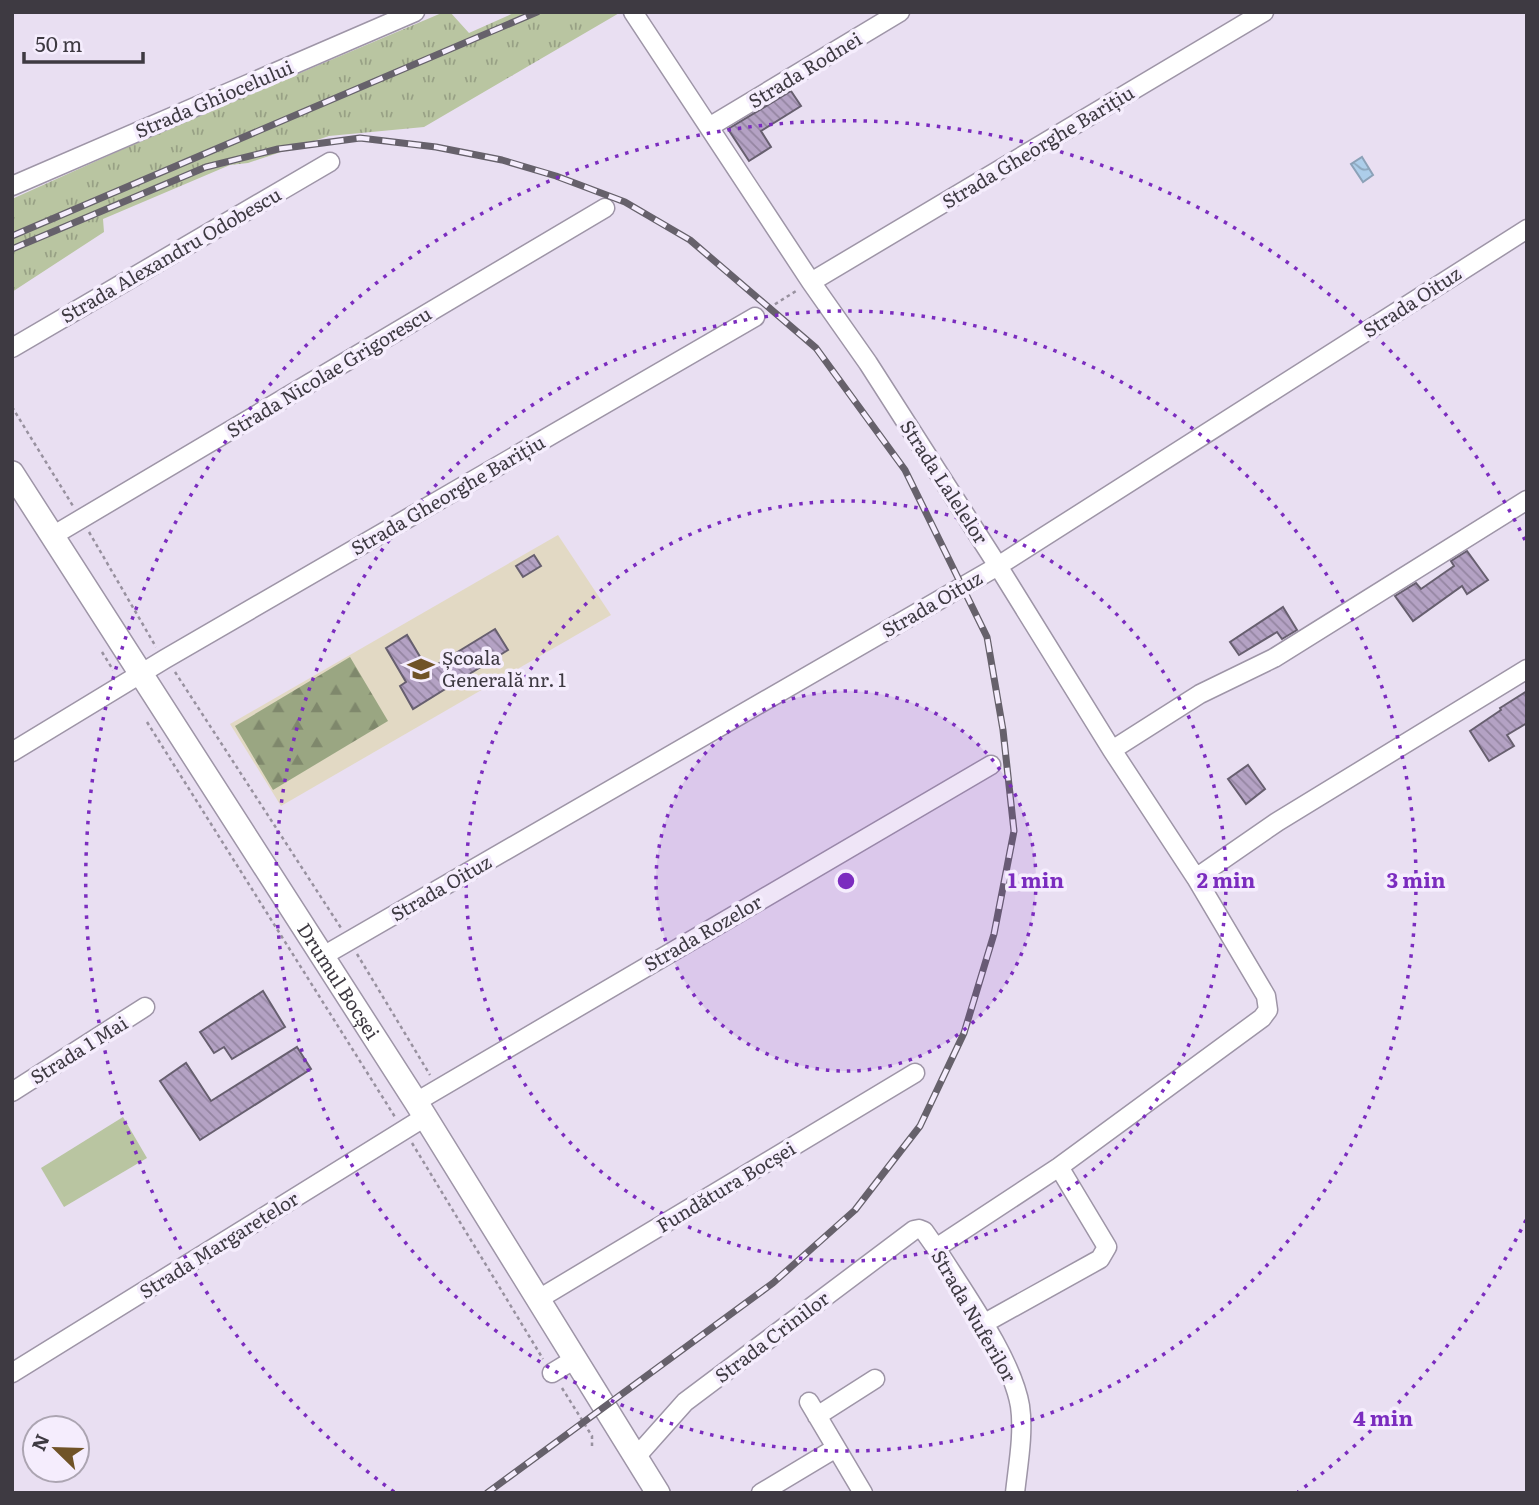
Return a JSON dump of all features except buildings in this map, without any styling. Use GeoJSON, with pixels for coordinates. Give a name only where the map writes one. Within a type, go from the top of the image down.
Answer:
{"type":"FeatureCollection","features":[{"type":"Feature","properties":{"kind":"main road","name":"Drumul Bocșei"},"geometry":{"type":"LineString","coordinates":[[12,473],[420,1109],[658,1493]]}},
{"type":"Feature","properties":{"kind":"street","name":"Strada Ghiocelului"},"geometry":{"type":"LineString","coordinates":[[12,186],[415,12]]}},
{"type":"Feature","properties":{"kind":"street","name":"Strada Lalelelor"},"geometry":{"type":"LineString","coordinates":[[634,12],[811,282],[868,363],[1196,878],[1266,996],[1268,1010],[1262,1018],[1059,1167]]}},
{"type":"Feature","properties":{"kind":"street","name":"Strada Rodnei"},"geometry":{"type":"LineString","coordinates":[[709,127],[900,12]]}},
{"type":"Feature","properties":{"kind":"street","name":"Strada Gheorghe Barițiu"},"geometry":{"type":"LineString","coordinates":[[811,282],[1264,12]]}},
{"type":"Feature","properties":{"kind":"street","name":"Strada Alexandru Odobescu"},"geometry":{"type":"LineString","coordinates":[[12,348],[330,162]]}},
{"type":"Feature","properties":{"kind":"street","name":"Strada Nicolae Grigorescu"},"geometry":{"type":"LineString","coordinates":[[54,535],[605,208]]}},
{"type":"Feature","properties":{"kind":"street","name":"Strada Oituz"},"geometry":{"type":"LineString","coordinates":[[323,956],[998,566],[1527,229]]}},
{"type":"Feature","properties":{"kind":"street","name":"Strada Gheorghe Barițiu"},"geometry":{"type":"LineString","coordinates":[[12,752],[141,673],[754,317]]}},
{"type":"Feature","properties":{"kind":"street"},"geometry":{"type":"LineString","coordinates":[[1112,750],[1200,694],[1274,658],[1527,500]]}},
{"type":"Feature","properties":{"kind":"street"},"geometry":{"type":"LineString","coordinates":[[1196,878],[1277,822],[1527,669]]}},
{"type":"Feature","properties":{"kind":"street","name":"Strada Rozelor"},"geometry":{"type":"LineString","coordinates":[[420,1109],[438,1088],[990,765]]}},
{"type":"Feature","properties":{"kind":"street","name":"Strada 1 Mai"},"geometry":{"type":"LineString","coordinates":[[12,1092],[145,1007]]}},
{"type":"Feature","properties":{"kind":"street","name":"Fundătura Bocșei"},"geometry":{"type":"LineString","coordinates":[[537,1300],[915,1073]]}},
{"type":"Feature","properties":{"kind":"street","name":"Strada Margaretelor"},"geometry":{"type":"LineString","coordinates":[[12,1373],[420,1109]]}},
{"type":"Feature","properties":{"kind":"street"},"geometry":{"type":"LineString","coordinates":[[936,1248],[1059,1167],[1107,1247],[1100,1259],[983,1324]]}},
{"type":"Feature","properties":{"kind":"street","name":"Strada Nuferilor"},"geometry":{"type":"LineString","coordinates":[[919,1229],[924,1231],[936,1248],[1012,1376],[1020,1407],[1015,1493]]}},
{"type":"Feature","properties":{"kind":"street","name":"Strada Crinilor"},"geometry":{"type":"LineString","coordinates":[[636,1457],[685,1402],[914,1230],[919,1229]]}},
{"type":"Feature","properties":{"kind":"street"},"geometry":{"type":"LineString","coordinates":[[552,1373],[575,1359]]}},
{"type":"Feature","properties":{"kind":"street"},"geometry":{"type":"LineString","coordinates":[[863,1493],[813,1409],[875,1379]]}},
{"type":"Feature","properties":{"kind":"street"},"geometry":{"type":"LineString","coordinates":[[761,1493],[836,1448]]}},
{"type":"Feature","properties":{"kind":"path"},"geometry":{"type":"LineString","coordinates":[[754,317],[811,282]]}},
{"type":"Feature","properties":{"kind":"path"},"geometry":{"type":"LineString","coordinates":[[12,407],[75,509]]}},
{"type":"Feature","properties":{"kind":"path"},"geometry":{"type":"LineString","coordinates":[[87,529],[157,648]]}},
{"type":"Feature","properties":{"kind":"path"},"geometry":{"type":"LineString","coordinates":[[176,672],[349,941],[438,1088]]}},
{"type":"Feature","properties":{"kind":"path"},"geometry":{"type":"LineString","coordinates":[[146,719],[384,1100]]}},
{"type":"Feature","properties":{"kind":"path"},"geometry":{"type":"LineString","coordinates":[[411,1143],[592,1436],[592,1447]]}},
{"type":"Feature","properties":{"kind":"shaded area","name":"Școala Generală nr. 1"},"geometry":{"type":"Polygon","coordinates":[[[558,535],[611,615],[281,806],[230,724],[558,535]]]}},
{"type":"Feature","properties":{"kind":"green space"},"geometry":{"type":"Polygon","coordinates":[[[444,12],[450,12],[469,33],[516,12],[621,12],[424,127],[329,136],[248,163],[230,165],[103,219],[104,232],[12,292],[12,199],[163,131],[444,12]]]}},
{"type":"Feature","properties":{"kind":"green space"},"geometry":{"type":"Polygon","coordinates":[[[350,657],[388,721],[273,790],[235,726],[350,657]]]}},
{"type":"Feature","properties":{"kind":"green space"},"geometry":{"type":"Polygon","coordinates":[[[123,1117],[147,1158],[64,1207],[41,1168],[123,1117]]]}},
{"type":"Feature","properties":{"kind":"water"},"geometry":{"type":"Polygon","coordinates":[[[1362,157],[1373,175],[1363,182],[1351,164],[1362,157]]]}},
{"type":"Feature","properties":{"kind":"railway"},"geometry":{"type":"LineString","coordinates":[[12,236],[537,12]]}},
{"type":"Feature","properties":{"kind":"railway"},"geometry":{"type":"LineString","coordinates":[[12,249],[206,167],[278,149],[360,138],[436,147],[502,160],[556,176],[625,202],[690,240],[816,348],[905,470],[987,637],[1003,730],[1014,831],[994,934],[964,1033],[920,1126],[855,1210],[773,1283],[487,1493]]}},
{"type":"Feature","properties":{"kind":"place","name":"Școala Generală nr. 1"},"geometry":{"type":"Point","coordinates":[421,669]}}]}
